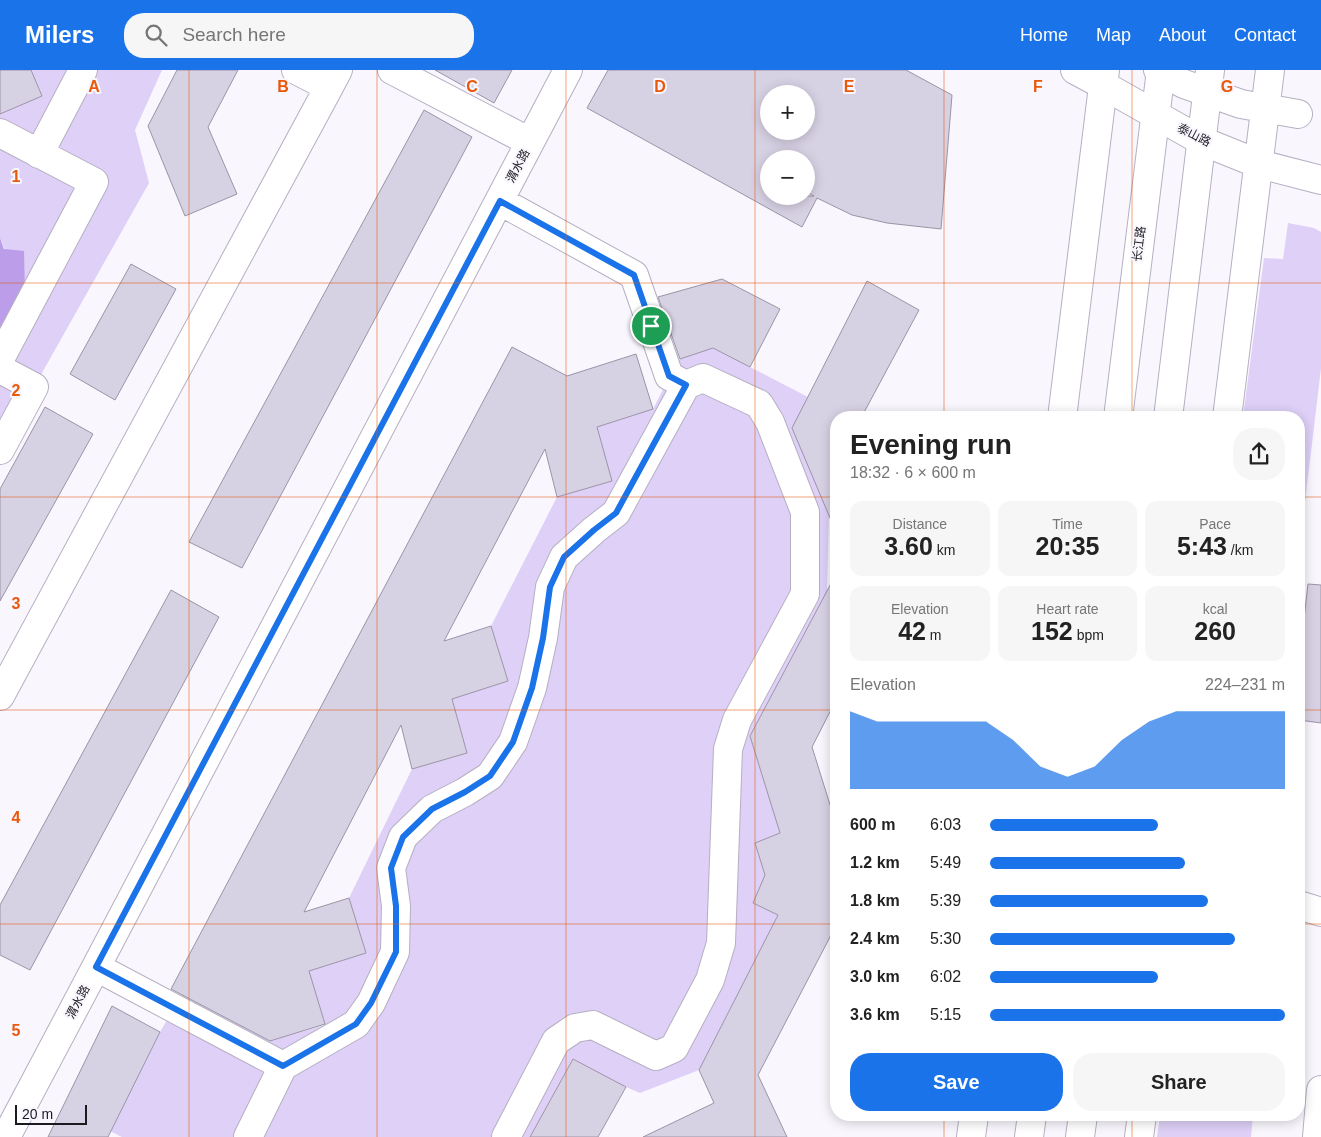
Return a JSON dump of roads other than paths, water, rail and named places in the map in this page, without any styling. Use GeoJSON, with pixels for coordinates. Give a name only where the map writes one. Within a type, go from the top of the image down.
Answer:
{"type":"FeatureCollection","features":[{"type":"Feature","properties":{"kind":"street"},"geometry":{"type":"LineString","coordinates":[[39,154],[84,70]]}},
{"type":"Feature","properties":{"kind":"street"},"geometry":{"type":"LineString","coordinates":[[0,696],[333,79],[296,70]]}},
{"type":"Feature","properties":{"kind":"street"},"geometry":{"type":"LineString","coordinates":[[392,70],[530,142]]}},
{"type":"Feature","properties":{"kind":"street","name":"渭水路"},"geometry":{"type":"LineString","coordinates":[[6,1137],[568,70]]}},
{"type":"Feature","properties":{"kind":"street","name":"泰山路"},"geometry":{"type":"LineString","coordinates":[[1075,70],[1104,77],[1155,115],[1202,141],[1259,164],[1321,180]]}},
{"type":"Feature","properties":{"kind":"street"},"geometry":{"type":"LineString","coordinates":[[1160,70],[1184,84],[1209,81],[1241,104],[1298,114]]}},
{"type":"Feature","properties":{"kind":"street","name":"长江路"},"geometry":{"type":"LineString","coordinates":[[1119,411],[1160,70]]}},
{"type":"Feature","properties":{"kind":"street"},"geometry":{"type":"LineString","coordinates":[[1228,411],[1270,70]]}},
{"type":"Feature","properties":{"kind":"street"},"geometry":{"type":"LineString","coordinates":[[1063,411],[1104,77]]}},
{"type":"Feature","properties":{"kind":"street"},"geometry":{"type":"LineString","coordinates":[[1169,411],[1209,81]]}},
{"type":"Feature","properties":{"kind":"street"},"geometry":{"type":"LineString","coordinates":[[0,133],[94,182],[0,359]]}},
{"type":"Feature","properties":{"kind":"street"},"geometry":{"type":"LineString","coordinates":[[500,201],[634,275],[669,376],[686,385]]}},
{"type":"Feature","properties":{"kind":"street"},"geometry":{"type":"LineString","coordinates":[[0,369],[34,387],[0,450]]}},
{"type":"Feature","properties":{"kind":"street"},"geometry":{"type":"LineString","coordinates":[[248,1137],[283,1066],[356,1024],[371,1003],[396,952],[396,906],[391,868],[403,837],[432,809],[465,792],[490,776],[513,742],[532,688],[543,638],[550,587],[564,557],[616,513],[686,385],[703,378],[759,404],[770,422],[805,512],[805,594],[737,720],[728,749],[721,943],[710,980],[674,1048],[656,1056],[593,1025],[575,1028],[556,1041],[506,1137]]}},
{"type":"Feature","properties":{"kind":"street"},"geometry":{"type":"LineString","coordinates":[[1305,907],[1321,912]]}},
{"type":"Feature","properties":{"kind":"street"},"geometry":{"type":"LineString","coordinates":[[96,967],[283,1066]]}},
{"type":"Feature","properties":{"kind":"street"},"geometry":{"type":"LineString","coordinates":[[1316,1137],[1321,1090]]}},
{"type":"Feature","properties":{"kind":"street"},"geometry":{"type":"LineString","coordinates":[[971,1137],[973,1121]]}},
{"type":"Feature","properties":{"kind":"street"},"geometry":{"type":"LineString","coordinates":[[1029,1137],[1031,1121]]}},
{"type":"Feature","properties":{"kind":"street"},"geometry":{"type":"LineString","coordinates":[[1080,1137],[1082,1121]]}},
{"type":"Feature","properties":{"kind":"street"},"geometry":{"type":"LineString","coordinates":[[1140,1137],[1141,1121]]}}]}
